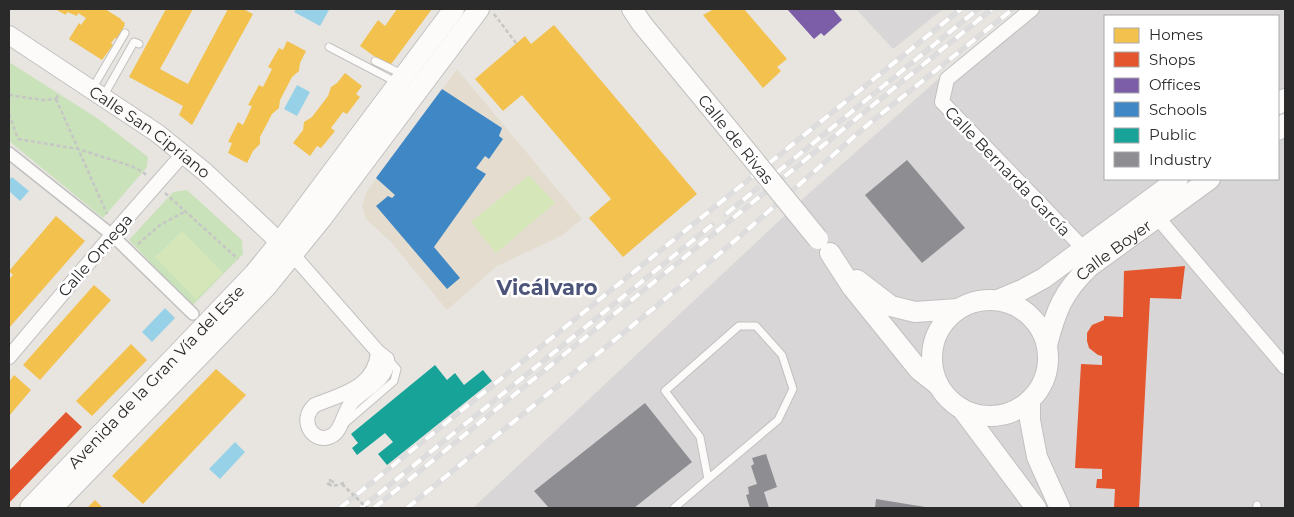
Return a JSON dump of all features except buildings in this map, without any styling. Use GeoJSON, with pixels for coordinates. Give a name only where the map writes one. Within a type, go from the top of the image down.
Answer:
{"type":"FeatureCollection","features":[{"type":"Feature","properties":{"kind":"main road","name":"Avenida de la Gran Vía del Este"},"geometry":{"type":"LineString","coordinates":[[52,508],[266,287],[287,248],[402,79],[454,9]]}},
{"type":"Feature","properties":{"kind":"main road","name":"Calle de Rivas"},"geometry":{"type":"LineString","coordinates":[[624,9],[637,16],[824,246],[852,287],[919,370],[938,385]]}},
{"type":"Feature","properties":{"kind":"main road","name":"Avenida de la Gran Vía del Este"},"geometry":{"type":"LineString","coordinates":[[30,508],[254,274],[287,248],[485,10]]}},
{"type":"Feature","properties":{"kind":"main road","name":"Calle Boyer"},"geometry":{"type":"LineString","coordinates":[[998,300],[1044,278],[1177,180]]}},
{"type":"Feature","properties":{"kind":"main road","name":"Calle Boyer"},"geometry":{"type":"LineString","coordinates":[[1047,346],[1054,318],[1076,279],[1089,267],[1209,180]]}},
{"type":"Feature","properties":{"kind":"main road","name":"Calle de Rivas"},"geometry":{"type":"LineString","coordinates":[[824,246],[859,282],[891,306],[915,312],[958,309]]}},
{"type":"Feature","properties":{"kind":"main road"},"geometry":{"type":"LineString","coordinates":[[998,300],[1014,304],[1028,313],[1039,326],[1047,346],[1048,365],[1046,375],[1037,393],[1015,410],[998,416],[979,415],[962,409],[948,399],[938,385],[932,364],[933,343],[942,324],[958,309],[977,301],[998,300]]}},
{"type":"Feature","properties":{"kind":"main road"},"geometry":{"type":"LineString","coordinates":[[1030,400],[1030,420],[1037,457],[1060,508]]}},
{"type":"Feature","properties":{"kind":"main road"},"geometry":{"type":"LineString","coordinates":[[962,409],[1036,508]]}},
{"type":"Feature","properties":{"kind":"street","name":"Calle Bernarda García"},"geometry":{"type":"LineString","coordinates":[[1032,9],[947,79],[942,102],[1084,249]]}},
{"type":"Feature","properties":{"kind":"street","name":"Calle San Cipriano"},"geometry":{"type":"LineString","coordinates":[[9,35],[157,133],[287,248]]}},
{"type":"Feature","properties":{"kind":"street"},"geometry":{"type":"LineString","coordinates":[[9,152],[112,235],[193,314]]}},
{"type":"Feature","properties":{"kind":"street","name":"Calle Omega"},"geometry":{"type":"LineString","coordinates":[[9,357],[183,154]]}},
{"type":"Feature","properties":{"kind":"street"},"geometry":{"type":"LineString","coordinates":[[1158,218],[1285,366]]}},
{"type":"Feature","properties":{"kind":"street"},"geometry":{"type":"LineString","coordinates":[[287,248],[383,355],[388,364],[385,372],[353,402],[334,435],[327,437],[315,435],[308,426],[308,413],[315,405],[351,391],[362,383],[373,371],[383,355]]}},
{"type":"Feature","properties":{"kind":"lane"},"geometry":{"type":"LineString","coordinates":[[97,93],[125,33]]}},
{"type":"Feature","properties":{"kind":"lane"},"geometry":{"type":"LineString","coordinates":[[97,93],[134,42],[139,44]]}},
{"type":"Feature","properties":{"kind":"lane"},"geometry":{"type":"LineString","coordinates":[[329,47],[402,79]]}},
{"type":"Feature","properties":{"kind":"lane"},"geometry":{"type":"LineString","coordinates":[[375,62],[402,79]]}},
{"type":"Feature","properties":{"kind":"lane"},"geometry":{"type":"LineString","coordinates":[[674,508],[778,420],[793,389],[782,355],[756,326],[740,326],[665,391],[700,436],[708,479]]}},
{"type":"Feature","properties":{"kind":"path"},"geometry":{"type":"LineString","coordinates":[[485,10],[516,43]]}},
{"type":"Feature","properties":{"kind":"path"},"geometry":{"type":"LineString","coordinates":[[56,99],[59,93]]}},
{"type":"Feature","properties":{"kind":"path"},"geometry":{"type":"LineString","coordinates":[[9,96],[43,100],[56,99]]}},
{"type":"Feature","properties":{"kind":"path"},"geometry":{"type":"LineString","coordinates":[[56,99],[107,214]]}},
{"type":"Feature","properties":{"kind":"path"},"geometry":{"type":"LineString","coordinates":[[9,114],[18,140],[78,149],[131,166],[148,177]]}},
{"type":"Feature","properties":{"kind":"path"},"geometry":{"type":"LineString","coordinates":[[165,192],[238,259]]}},
{"type":"Feature","properties":{"kind":"path"},"geometry":{"type":"LineString","coordinates":[[129,251],[160,225],[186,212]]}},
{"type":"Feature","properties":{"kind":"path"},"geometry":{"type":"LineString","coordinates":[[328,484],[333,486],[343,483],[367,508]]}},
{"type":"Feature","properties":{"kind":"shaded area"},"geometry":{"type":"Polygon","coordinates":[[[856,9],[943,9],[893,49],[856,9]]]}},
{"type":"Feature","properties":{"kind":"shaded area"},"geometry":{"type":"Polygon","coordinates":[[[1037,9],[1285,9],[1285,508],[473,508],[797,204],[944,74],[1037,9]]]}},
{"type":"Feature","properties":{"kind":"shaded area"},"geometry":{"type":"Polygon","coordinates":[[[457,69],[582,219],[561,236],[497,266],[447,310],[391,242],[366,219],[362,206],[367,191],[457,69]]]}},
{"type":"Feature","properties":{"kind":"green space"},"geometry":{"type":"Polygon","coordinates":[[[9,62],[97,118],[148,157],[147,167],[103,218],[9,141],[9,62]]]}},
{"type":"Feature","properties":{"kind":"green space"},"geometry":{"type":"Polygon","coordinates":[[[529,175],[555,203],[496,253],[471,222],[529,175]]]}},
{"type":"Feature","properties":{"kind":"green space"},"geometry":{"type":"Polygon","coordinates":[[[187,190],[242,240],[243,254],[192,306],[129,240],[173,192],[187,190]]]}},
{"type":"Feature","properties":{"kind":"green space"},"geometry":{"type":"Polygon","coordinates":[[[182,231],[223,273],[196,299],[155,257],[182,231]]]}},
{"type":"Feature","properties":{"kind":"water"},"geometry":{"type":"Polygon","coordinates":[[[296,9],[329,10],[320,26],[294,12],[296,9]]]}},
{"type":"Feature","properties":{"kind":"water"},"geometry":{"type":"Polygon","coordinates":[[[297,85],[310,92],[297,116],[284,109],[297,85]]]}},
{"type":"Feature","properties":{"kind":"water"},"geometry":{"type":"Polygon","coordinates":[[[12,177],[29,191],[20,201],[9,191],[9,180],[12,177]]]}},
{"type":"Feature","properties":{"kind":"water"},"geometry":{"type":"Polygon","coordinates":[[[165,308],[175,318],[152,342],[142,332],[165,308]]]}},
{"type":"Feature","properties":{"kind":"water"},"geometry":{"type":"Polygon","coordinates":[[[235,442],[245,452],[220,479],[209,469],[235,442]]]}},
{"type":"Feature","properties":{"kind":"railway"},"geometry":{"type":"LineString","coordinates":[[340,508],[961,9]]}},
{"type":"Feature","properties":{"kind":"railway"},"geometry":{"type":"LineString","coordinates":[[726,214],[978,9]]}},
{"type":"Feature","properties":{"kind":"railway"},"geometry":{"type":"LineString","coordinates":[[374,508],[992,9]]}},
{"type":"Feature","properties":{"kind":"railway"},"geometry":{"type":"LineString","coordinates":[[407,508],[664,300],[871,122],[1013,9]]}},
{"type":"Feature","properties":{"kind":"railway"},"geometry":{"type":"LineString","coordinates":[[361,508],[712,225]]}},
{"type":"Feature","properties":{"kind":"district","name":"Vicálvaro"},"geometry":{"type":"Point","coordinates":[547,288]}}]}
